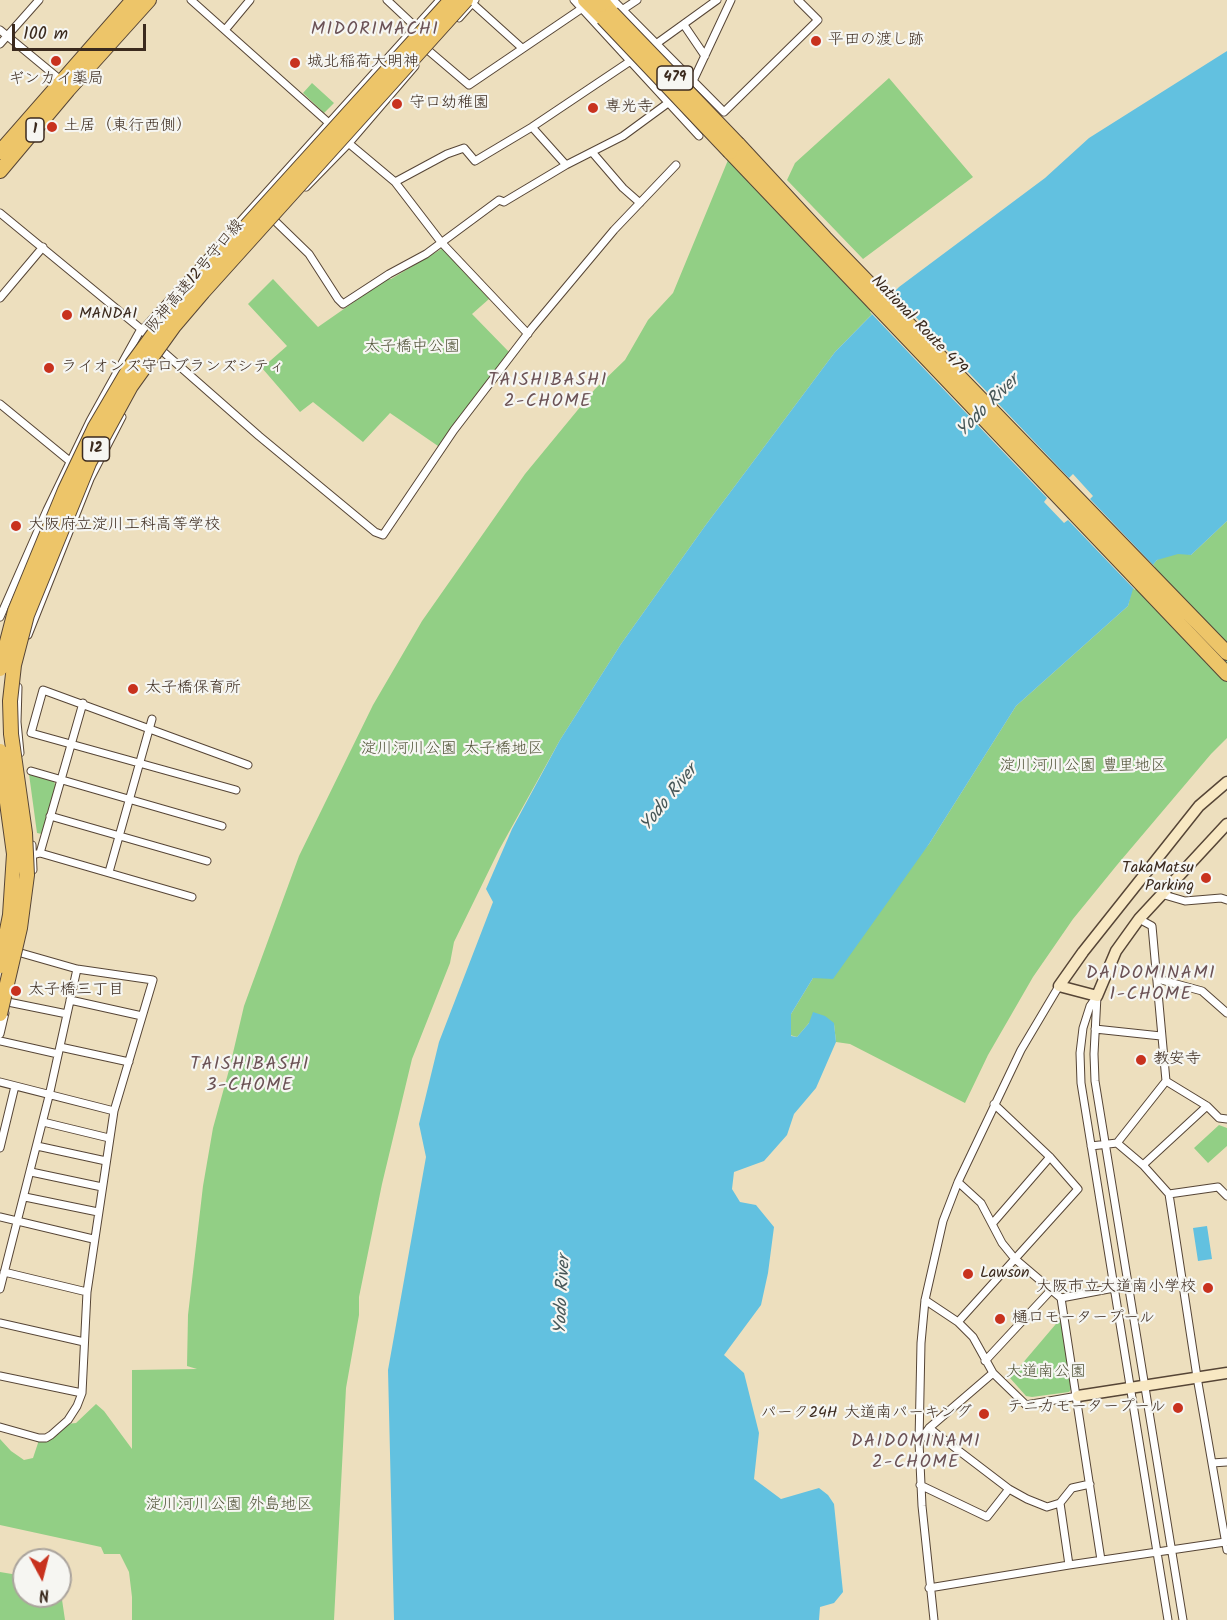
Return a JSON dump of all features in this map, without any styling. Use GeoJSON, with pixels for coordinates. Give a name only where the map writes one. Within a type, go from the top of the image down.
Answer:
{"type":"FeatureCollection","features":[{"type":"Feature","properties":{"kind":"highway","name":"1"},"geometry":{"type":"LineString","coordinates":[[0,171],[133,0]]}},
{"type":"Feature","properties":{"kind":"highway","name":"1"},"geometry":{"type":"LineString","coordinates":[[0,152],[149,0]]}},
{"type":"Feature","properties":{"kind":"highway","name":"阪神高速12号守口線"},"geometry":{"type":"LineString","coordinates":[[0,669],[15,611],[65,490],[95,427],[132,364],[194,284],[451,0]]}},
{"type":"Feature","properties":{"kind":"highway","name":"National Route 479"},"geometry":{"type":"LineString","coordinates":[[601,0],[613,10],[825,238],[1227,653]]}},
{"type":"Feature","properties":{"kind":"highway","name":"阪神高速12号守口線"},"geometry":{"type":"LineString","coordinates":[[0,1014],[20,928],[27,875],[25,833],[11,734],[10,701],[14,665],[27,615],[89,463],[131,386],[174,326],[218,274],[471,1]]}},
{"type":"Feature","properties":{"kind":"highway","name":"National Route 479"},"geometry":{"type":"LineString","coordinates":[[583,4],[613,10],[1227,674]]}},
{"type":"Feature","properties":{"kind":"highway"},"geometry":{"type":"LineString","coordinates":[[0,751],[14,854],[10,915],[0,966]]}},
{"type":"Feature","properties":{"kind":"street"},"geometry":{"type":"LineString","coordinates":[[0,44],[39,0]]}},
{"type":"Feature","properties":{"kind":"street"},"geometry":{"type":"LineString","coordinates":[[191,0],[395,182],[441,242],[528,334]]}},
{"type":"Feature","properties":{"kind":"street"},"geometry":{"type":"LineString","coordinates":[[225,30],[250,0]]}},
{"type":"Feature","properties":{"kind":"street"},"geometry":{"type":"LineString","coordinates":[[387,0],[435,43]]}},
{"type":"Feature","properties":{"kind":"street"},"geometry":{"type":"LineString","coordinates":[[0,617],[90,421],[141,329],[417,28],[440,0]]}},
{"type":"Feature","properties":{"kind":"street"},"geometry":{"type":"LineString","coordinates":[[574,0],[583,4],[629,62],[699,136]]}},
{"type":"Feature","properties":{"kind":"street"},"geometry":{"type":"LineString","coordinates":[[637,0],[613,10],[656,44],[724,112],[818,20],[798,0]]}},
{"type":"Feature","properties":{"kind":"street"},"geometry":{"type":"LineString","coordinates":[[656,44],[717,0]]}},
{"type":"Feature","properties":{"kind":"street"},"geometry":{"type":"LineString","coordinates":[[693,81],[731,0]]}},
{"type":"Feature","properties":{"kind":"street"},"geometry":{"type":"LineString","coordinates":[[0,1034],[20,953],[36,854],[16,722],[19,669],[26,640],[90,479],[141,379],[160,349],[274,220],[349,143],[471,1],[522,48]]}},
{"type":"Feature","properties":{"kind":"street"},"geometry":{"type":"LineString","coordinates":[[429,51],[469,85],[583,4]]}},
{"type":"Feature","properties":{"kind":"street"},"geometry":{"type":"LineString","coordinates":[[684,25],[705,56]]}},
{"type":"Feature","properties":{"kind":"street"},"geometry":{"type":"LineString","coordinates":[[0,30],[66,85]]}},
{"type":"Feature","properties":{"kind":"street"},"geometry":{"type":"LineString","coordinates":[[395,182],[447,154],[464,148],[475,161],[532,127],[629,62]]}},
{"type":"Feature","properties":{"kind":"street"},"geometry":{"type":"LineString","coordinates":[[274,220],[309,254],[343,304],[389,274],[426,254],[499,200],[504,202],[566,165],[623,136],[668,103]]}},
{"type":"Feature","properties":{"kind":"street"},"geometry":{"type":"LineString","coordinates":[[532,127],[566,165]]}},
{"type":"Feature","properties":{"kind":"street"},"geometry":{"type":"LineString","coordinates":[[592,152],[623,188],[640,203]]}},
{"type":"Feature","properties":{"kind":"street"},"geometry":{"type":"LineString","coordinates":[[0,213],[43,246],[99,296],[141,329],[160,349],[260,436],[375,532],[383,535],[440,450],[528,334],[614,230],[676,165]]}},
{"type":"Feature","properties":{"kind":"street"},"geometry":{"type":"LineString","coordinates":[[0,298],[43,246]]}},
{"type":"Feature","properties":{"kind":"street"},"geometry":{"type":"LineString","coordinates":[[0,404],[90,479]]}},
{"type":"Feature","properties":{"kind":"street"},"geometry":{"type":"LineString","coordinates":[[236,790],[31,733],[43,690],[249,765]]}},
{"type":"Feature","properties":{"kind":"street"},"geometry":{"type":"LineString","coordinates":[[36,854],[61,781],[83,703]]}},
{"type":"Feature","properties":{"kind":"street"},"geometry":{"type":"LineString","coordinates":[[109,873],[152,719]]}},
{"type":"Feature","properties":{"kind":"street"},"geometry":{"type":"LineString","coordinates":[[31,771],[222,826]]}},
{"type":"Feature","properties":{"kind":"street"},"geometry":{"type":"LineString","coordinates":[[934,1620],[920,1485],[921,1343],[925,1300],[943,1221],[958,1182],[994,1104],[1021,1050],[1059,986],[1083,952],[1200,806],[1227,782]]}},
{"type":"Feature","properties":{"kind":"street"},"geometry":{"type":"LineString","coordinates":[[0,797],[8,861],[6,905],[0,942]]}},
{"type":"Feature","properties":{"kind":"street"},"geometry":{"type":"LineString","coordinates":[[50,816],[207,861]]}},
{"type":"Feature","properties":{"kind":"street"},"geometry":{"type":"LineString","coordinates":[[1168,1620],[1081,1083],[1080,1053],[1083,1028],[1090,1006],[1097,996],[1116,951],[1139,919],[1227,824]]}},
{"type":"Feature","properties":{"kind":"street"},"geometry":{"type":"LineString","coordinates":[[36,854],[192,897]]}},
{"type":"Feature","properties":{"kind":"street"},"geometry":{"type":"LineString","coordinates":[[1161,894],[1185,901],[1221,898],[1227,900]]}},
{"type":"Feature","properties":{"kind":"street"},"geometry":{"type":"LineString","coordinates":[[1117,1143],[1166,1081],[1152,926],[1139,919]]}},
{"type":"Feature","properties":{"kind":"street"},"geometry":{"type":"LineString","coordinates":[[0,947],[77,969],[153,980],[114,1111],[93,1239],[87,1292],[82,1394],[68,1420],[46,1438],[0,1427]]}},
{"type":"Feature","properties":{"kind":"street"},"geometry":{"type":"LineString","coordinates":[[0,1289],[25,1197],[77,969]]}},
{"type":"Feature","properties":{"kind":"street"},"geometry":{"type":"LineString","coordinates":[[1158,979],[1202,991],[1227,1013]]}},
{"type":"Feature","properties":{"kind":"street"},"geometry":{"type":"LineString","coordinates":[[1059,986],[1097,996]]}},
{"type":"Feature","properties":{"kind":"street"},"geometry":{"type":"LineString","coordinates":[[1097,996],[1095,1081],[1183,1620]]}},
{"type":"Feature","properties":{"kind":"street"},"geometry":{"type":"LineString","coordinates":[[70,1000],[142,1016]]}},
{"type":"Feature","properties":{"kind":"street"},"geometry":{"type":"LineString","coordinates":[[8,1002],[67,1014]]}},
{"type":"Feature","properties":{"kind":"street"},"geometry":{"type":"LineString","coordinates":[[1095,1029],[1161,1036]]}},
{"type":"Feature","properties":{"kind":"street"},"geometry":{"type":"LineString","coordinates":[[0,1041],[129,1062]]}},
{"type":"Feature","properties":{"kind":"street"},"geometry":{"type":"LineString","coordinates":[[1166,1081],[1207,1106],[1219,1118],[1227,1119]]}},
{"type":"Feature","properties":{"kind":"street"},"geometry":{"type":"LineString","coordinates":[[0,1082],[114,1111]]}},
{"type":"Feature","properties":{"kind":"street"},"geometry":{"type":"LineString","coordinates":[[0,1148],[15,1086]]}},
{"type":"Feature","properties":{"kind":"street"},"geometry":{"type":"LineString","coordinates":[[958,1322],[1078,1189],[1050,1157],[994,1104]]}},
{"type":"Feature","properties":{"kind":"street"},"geometry":{"type":"LineString","coordinates":[[1143,1165],[1207,1106]]}},
{"type":"Feature","properties":{"kind":"street"},"geometry":{"type":"LineString","coordinates":[[43,1122],[110,1138]]}},
{"type":"Feature","properties":{"kind":"street"},"geometry":{"type":"LineString","coordinates":[[929,1588],[1171,1550],[1226,1546],[1169,1194],[1143,1165],[1117,1143],[1091,1146]]}},
{"type":"Feature","properties":{"kind":"street"},"geometry":{"type":"LineString","coordinates":[[37,1146],[106,1161]]}},
{"type":"Feature","properties":{"kind":"street"},"geometry":{"type":"LineString","coordinates":[[992,1224],[1050,1157]]}},
{"type":"Feature","properties":{"kind":"street"},"geometry":{"type":"LineString","coordinates":[[31,1172],[102,1187]]}},
{"type":"Feature","properties":{"kind":"street"},"geometry":{"type":"LineString","coordinates":[[958,1182],[981,1203],[1002,1244],[1015,1259],[1061,1298],[1078,1396],[1101,1560]]}},
{"type":"Feature","properties":{"kind":"street"},"geometry":{"type":"LineString","coordinates":[[1169,1194],[1218,1187],[1227,1196]]}},
{"type":"Feature","properties":{"kind":"street"},"geometry":{"type":"LineString","coordinates":[[25,1197],[98,1212]]}},
{"type":"Feature","properties":{"kind":"street"},"geometry":{"type":"LineString","coordinates":[[0,1217],[93,1239]]}},
{"type":"Feature","properties":{"kind":"street"},"geometry":{"type":"LineString","coordinates":[[4,1272],[87,1292]]}},
{"type":"Feature","properties":{"kind":"street"},"geometry":{"type":"LineString","coordinates":[[1061,1298],[1114,1288]]}},
{"type":"Feature","properties":{"kind":"street"},"geometry":{"type":"LineString","coordinates":[[985,1361],[1052,1289]]}},
{"type":"Feature","properties":{"kind":"street"},"geometry":{"type":"LineString","coordinates":[[925,1300],[958,1322],[973,1337],[993,1373],[1026,1405],[1227,1373]]}},
{"type":"Feature","properties":{"kind":"street"},"geometry":{"type":"LineString","coordinates":[[0,1323],[84,1342]]}},
{"type":"Feature","properties":{"kind":"street"},"geometry":{"type":"LineString","coordinates":[[919,1442],[929,1428],[993,1373]]}},
{"type":"Feature","properties":{"kind":"street"},"geometry":{"type":"LineString","coordinates":[[0,1376],[82,1394]]}},
{"type":"Feature","properties":{"kind":"street"},"geometry":{"type":"LineString","coordinates":[[929,1428],[1009,1489],[1047,1508],[1060,1503],[1072,1488],[1090,1484]]}},
{"type":"Feature","properties":{"kind":"street"},"geometry":{"type":"LineString","coordinates":[[1212,1463],[1227,1461]]}},
{"type":"Feature","properties":{"kind":"street"},"geometry":{"type":"LineString","coordinates":[[920,1485],[987,1517],[1009,1489]]}},
{"type":"Feature","properties":{"kind":"street"},"geometry":{"type":"LineString","coordinates":[[1060,1503],[1068,1565]]}},
{"type":"Feature","properties":{"kind":"green space"},"geometry":{"type":"Polygon","coordinates":[[[889,78],[973,177],[863,259],[787,180],[795,163],[889,78]]]}},
{"type":"Feature","properties":{"kind":"green space"},"geometry":{"type":"Polygon","coordinates":[[[312,83],[334,103],[324,113],[303,93],[312,83]]]}},
{"type":"Feature","properties":{"kind":"green space","name":"淀川河川公園 太子橋地区"},"geometry":{"type":"Polygon","coordinates":[[[733,148],[882,304],[835,352],[705,526],[621,644],[560,740],[499,850],[454,942],[450,963],[412,1059],[382,1184],[359,1297],[359,1315],[346,1388],[334,1620],[132,1620],[129,1572],[120,1554],[104,1554],[101,1547],[0,1525],[0,1439],[24,1460],[33,1458],[39,1440],[67,1424],[76,1423],[96,1404],[104,1411],[132,1449],[132,1370],[197,1369],[187,1366],[188,1315],[203,1186],[213,1128],[244,1006],[299,856],[373,705],[422,621],[525,474],[595,389],[625,360],[648,320],[673,293],[733,148]]]}},
{"type":"Feature","properties":{"kind":"green space","name":"太子橋中公園"},"geometry":{"type":"Polygon","coordinates":[[[443,248],[489,299],[472,314],[509,352],[438,446],[390,413],[363,442],[313,402],[300,412],[262,368],[287,346],[248,304],[273,279],[318,327],[387,279],[391,279],[443,248]]]}},
{"type":"Feature","properties":{"kind":"green space","name":"淀川河川公園 豊里地区"},"geometry":{"type":"Polygon","coordinates":[[[1227,521],[1227,738],[1211,754],[1073,919],[1033,977],[988,1055],[965,1103],[850,1044],[836,1042],[834,1024],[809,1023],[797,1037],[790,1035],[791,1014],[813,978],[929,844],[1016,706],[1128,606],[1132,589],[1157,560],[1174,549],[1191,555],[1227,521]]]}},
{"type":"Feature","properties":{"kind":"green space"},"geometry":{"type":"Polygon","coordinates":[[[29,774],[54,781],[56,788],[42,834],[37,833],[29,774]]]}},
{"type":"Feature","properties":{"kind":"green space"},"geometry":{"type":"Polygon","coordinates":[[[1219,1125],[1227,1128],[1227,1146],[1208,1163],[1194,1148],[1219,1125]]]}},
{"type":"Feature","properties":{"kind":"green space","name":"大道南公園"},"geometry":{"type":"Polygon","coordinates":[[[1061,1318],[1072,1388],[1069,1392],[1026,1396],[1010,1378],[1061,1318]]]}},
{"type":"Feature","properties":{"kind":"green space"},"geometry":{"type":"Polygon","coordinates":[[[0,1572],[12,1574],[12,1608],[63,1608],[65,1620],[0,1620],[0,1572]]]}},
{"type":"Feature","properties":{"kind":"water","name":"Yodo River"},"geometry":{"type":"Polygon","coordinates":[[[1227,51],[1227,521],[1191,555],[1178,554],[1157,560],[1133,589],[1128,606],[1016,706],[929,844],[833,979],[813,978],[791,1014],[791,1036],[797,1037],[809,1023],[813,1012],[825,1016],[834,1023],[836,1042],[816,1088],[794,1114],[787,1135],[764,1161],[734,1172],[732,1189],[740,1202],[756,1205],[774,1227],[761,1305],[724,1355],[744,1373],[759,1433],[754,1479],[781,1499],[819,1488],[828,1495],[834,1504],[843,1592],[834,1603],[820,1607],[819,1620],[394,1620],[388,1370],[426,1157],[419,1124],[439,1042],[493,902],[486,889],[512,829],[560,740],[621,644],[705,526],[835,352],[899,287],[1045,178],[1089,138],[1227,51]]]}},
{"type":"Feature","properties":{"kind":"water"},"geometry":{"type":"Polygon","coordinates":[[[1207,1226],[1212,1259],[1198,1261],[1193,1228],[1207,1226]]]}},
{"type":"Feature","properties":{"kind":"pier"},"geometry":{"type":"Polygon","coordinates":[[[895,287],[892,292],[1069,478],[1073,474],[1093,496],[1090,499],[1155,567],[1135,590],[1068,520],[1064,523],[1044,502],[1047,498],[870,312],[895,287]]]}},
{"type":"Feature","properties":{"kind":"place","name":"平田の渡し跡"},"geometry":{"type":"Point","coordinates":[816,41]}},
{"type":"Feature","properties":{"kind":"place","name":"ギンカイ薬局"},"geometry":{"type":"Point","coordinates":[56,61]}},
{"type":"Feature","properties":{"kind":"place","name":"城北稲荷大明神"},"geometry":{"type":"Point","coordinates":[295,63]}},
{"type":"Feature","properties":{"kind":"place","name":"守口幼稚園"},"geometry":{"type":"Point","coordinates":[397,104]}},
{"type":"Feature","properties":{"kind":"place","name":"専光寺"},"geometry":{"type":"Point","coordinates":[593,108]}},
{"type":"Feature","properties":{"kind":"place","name":"土居（東行西側）"},"geometry":{"type":"Point","coordinates":[52,127]}},
{"type":"Feature","properties":{"kind":"place","name":"MANDAI"},"geometry":{"type":"Point","coordinates":[67,315]}},
{"type":"Feature","properties":{"kind":"place","name":"ライオンズ守口ブランズシティ"},"geometry":{"type":"Point","coordinates":[49,368]}},
{"type":"Feature","properties":{"kind":"place","name":"大阪府立淀川工科高等学校"},"geometry":{"type":"Point","coordinates":[16,526]}},
{"type":"Feature","properties":{"kind":"place","name":"太子橋保育所"},"geometry":{"type":"Point","coordinates":[133,689]}},
{"type":"Feature","properties":{"kind":"place","name":"TakaMatsu Parking"},"geometry":{"type":"Point","coordinates":[1206,878]}},
{"type":"Feature","properties":{"kind":"place","name":"太子橋三丁目"},"geometry":{"type":"Point","coordinates":[16,991]}},
{"type":"Feature","properties":{"kind":"place","name":"教安寺"},"geometry":{"type":"Point","coordinates":[1141,1060]}},
{"type":"Feature","properties":{"kind":"place","name":"Lawson"},"geometry":{"type":"Point","coordinates":[968,1274]}},
{"type":"Feature","properties":{"kind":"place","name":"大阪市立大道南小学校"},"geometry":{"type":"Point","coordinates":[1208,1288]}},
{"type":"Feature","properties":{"kind":"place","name":"樋口モータープール"},"geometry":{"type":"Point","coordinates":[1000,1319]}},
{"type":"Feature","properties":{"kind":"place","name":"テニカモータープール"},"geometry":{"type":"Point","coordinates":[1178,1408]}},
{"type":"Feature","properties":{"kind":"place","name":"パーク24H 大道南パーキング"},"geometry":{"type":"Point","coordinates":[984,1414]}},
{"type":"Feature","properties":{"kind":"district","name":"MIDORIMACHI"},"geometry":{"type":"Point","coordinates":[375,31]}},
{"type":"Feature","properties":{"kind":"district","name":"TAISHIBASHI 2-CHOME"},"geometry":{"type":"Point","coordinates":[548,392]}},
{"type":"Feature","properties":{"kind":"district","name":"DAIDOMINAMI 1-CHOME"},"geometry":{"type":"Point","coordinates":[1151,985]}},
{"type":"Feature","properties":{"kind":"district","name":"TAISHIBASHI 3-CHOME"},"geometry":{"type":"Point","coordinates":[250,1076]}},
{"type":"Feature","properties":{"kind":"district","name":"DAIDOMINAMI 2-CHOME"},"geometry":{"type":"Point","coordinates":[916,1453]}},
{"type":"Feature","properties":{"kind":"park label","name":"淀川河川公園 外島地区"},"geometry":{"type":"Point","coordinates":[229,1506]}}]}
